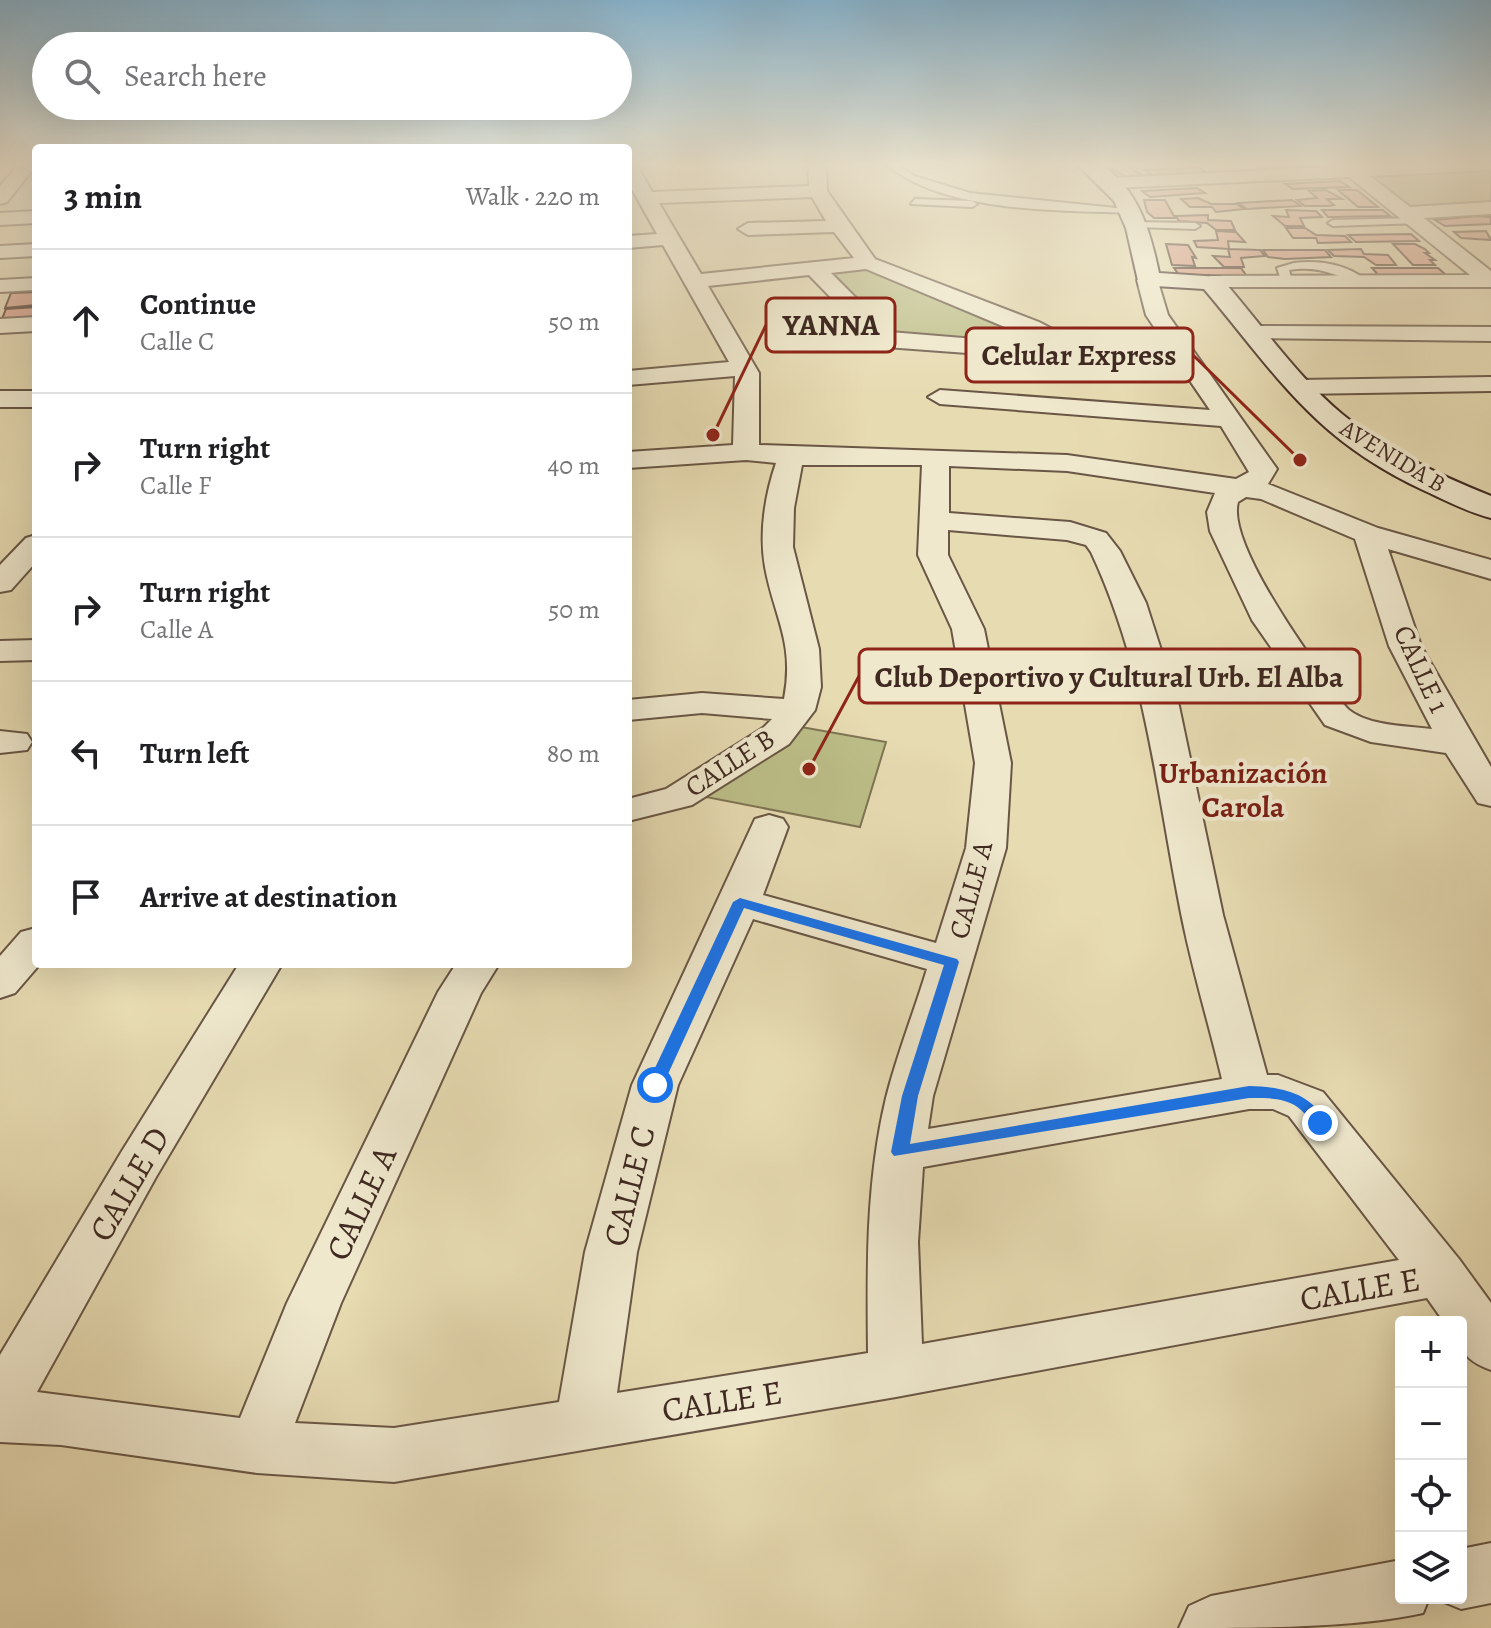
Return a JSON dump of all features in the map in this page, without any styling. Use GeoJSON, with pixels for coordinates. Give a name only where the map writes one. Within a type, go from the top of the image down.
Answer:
{"type":"FeatureCollection","features":[{"type":"Feature","properties":{"kind":"main road"},"geometry":{"type":"LineString","coordinates":[[1139,240],[1148,280],[1211,282]]}},
{"type":"Feature","properties":{"kind":"main road","name":"AVENIDA B"},"geometry":{"type":"LineString","coordinates":[[1211,282],[1298,387],[1330,419],[1367,447],[1430,483],[1491,508]]}},
{"type":"Feature","properties":{"kind":"street"},"geometry":{"type":"LineString","coordinates":[[632,242],[654,240]]}},
{"type":"Feature","properties":{"kind":"street"},"geometry":{"type":"LineString","coordinates":[[668,240],[744,368],[748,380],[746,452]]}},
{"type":"Feature","properties":{"kind":"street"},"geometry":{"type":"LineString","coordinates":[[850,240],[868,263]]}},
{"type":"Feature","properties":{"kind":"street"},"geometry":{"type":"LineString","coordinates":[[1439,240],[1491,281]]}},
{"type":"Feature","properties":{"kind":"street"},"geometry":{"type":"LineString","coordinates":[[0,252],[32,250]]}},
{"type":"Feature","properties":{"kind":"street"},"geometry":{"type":"LineString","coordinates":[[692,281],[868,263],[1031,327],[1084,355]]}},
{"type":"Feature","properties":{"kind":"street"},"geometry":{"type":"LineString","coordinates":[[816,270],[886,339],[1190,362]]}},
{"type":"Feature","properties":{"kind":"street"},"geometry":{"type":"LineString","coordinates":[[1148,280],[1157,315],[1263,469],[1261,476],[1225,498],[1221,512],[1225,531],[1268,620],[1337,718],[1371,731],[1458,744]]}},
{"type":"Feature","properties":{"kind":"street"},"geometry":{"type":"LineString","coordinates":[[1211,282],[1491,281]]}},
{"type":"Feature","properties":{"kind":"street"},"geometry":{"type":"LineString","coordinates":[[0,286],[32,284]]}},
{"type":"Feature","properties":{"kind":"street"},"geometry":{"type":"LineString","coordinates":[[0,326],[32,324]]}},
{"type":"Feature","properties":{"kind":"street"},"geometry":{"type":"LineString","coordinates":[[1256,333],[1491,334]]}},
{"type":"Feature","properties":{"kind":"street"},"geometry":{"type":"LineString","coordinates":[[632,378],[744,368]]}},
{"type":"Feature","properties":{"kind":"street"},"geometry":{"type":"LineString","coordinates":[[1298,387],[1491,384]]}},
{"type":"Feature","properties":{"kind":"street"},"geometry":{"type":"LineString","coordinates":[[1458,385],[1491,408]]}},
{"type":"Feature","properties":{"kind":"street"},"geometry":{"type":"LineString","coordinates":[[940,397],[1227,419]]}},
{"type":"Feature","properties":{"kind":"street"},"geometry":{"type":"LineString","coordinates":[[0,399],[32,399]]}},
{"type":"Feature","properties":{"kind":"street"},"geometry":{"type":"LineString","coordinates":[[632,460],[746,452],[791,457],[936,457],[1067,463],[1267,492],[1368,534],[1491,570]]}},
{"type":"Feature","properties":{"kind":"street"},"geometry":{"type":"LineString","coordinates":[[791,457],[780,491],[779,562],[796,614],[805,673],[804,696],[798,710]]}},
{"type":"Feature","properties":{"kind":"street","name":"CALLE A"},"geometry":{"type":"LineString","coordinates":[[896,1373],[892,1242],[900,1152],[910,1096],[986,848],[993,763],[968,629],[933,555],[936,457]]}},
{"type":"Feature","properties":{"kind":"street"},"geometry":{"type":"LineString","coordinates":[[933,520],[1070,531],[1096,539],[1105,551],[1130,603],[1162,706],[1202,915],[1249,1092]]}},
{"type":"Feature","properties":{"kind":"street","name":"CALLE 1"},"geometry":{"type":"LineString","coordinates":[[1368,534],[1405,646],[1458,744],[1491,795]]}},
{"type":"Feature","properties":{"kind":"street"},"geometry":{"type":"LineString","coordinates":[[0,583],[32,548]]}},
{"type":"Feature","properties":{"kind":"street"},"geometry":{"type":"LineString","coordinates":[[0,651],[32,650]]}},
{"type":"Feature","properties":{"kind":"street","name":"CALLE B"},"geometry":{"type":"LineString","coordinates":[[632,710],[702,703],[798,710]]}},
{"type":"Feature","properties":{"kind":"street","name":"CALLE B"},"geometry":{"type":"LineString","coordinates":[[632,809],[679,797],[776,736],[798,710]]}},
{"type":"Feature","properties":{"kind":"street","name":"CALLE C"},"geometry":{"type":"LineString","coordinates":[[584,1424],[611,1252],[655,1085],[740,902],[769,827]]}},
{"type":"Feature","properties":{"kind":"street"},"geometry":{"type":"LineString","coordinates":[[740,902],[952,962]]}},
{"type":"Feature","properties":{"kind":"street"},"geometry":{"type":"LineString","coordinates":[[0,983],[21,947]]}},
{"type":"Feature","properties":{"kind":"street","name":"CALLE D"},"geometry":{"type":"LineString","coordinates":[[0,1406],[139,1164],[259,968]]}},
{"type":"Feature","properties":{"kind":"street","name":"CALLE A"},"geometry":{"type":"LineString","coordinates":[[257,1447],[314,1303],[460,992],[475,968]]}},
{"type":"Feature","properties":{"kind":"street"},"geometry":{"type":"LineString","coordinates":[[900,1152],[1249,1092],[1278,1092],[1306,1104],[1440,1274],[1491,1346]]}},
{"type":"Feature","properties":{"kind":"street","name":"CALLE E"},"geometry":{"type":"LineString","coordinates":[[0,1416],[61,1419],[257,1447],[394,1455],[896,1373],[1440,1274]]}},
{"type":"Feature","properties":{"kind":"street"},"geometry":{"type":"LineString","coordinates":[[1467,1578],[1491,1573]]}},
{"type":"Feature","properties":{"kind":"street"},"geometry":{"type":"LineString","coordinates":[[1211,1628],[1395,1592]]}},
{"type":"Feature","properties":{"kind":"green space"},"geometry":{"type":"Polygon","coordinates":[[[865,268],[1026,331],[1051,347],[888,335],[826,271],[865,268]]]}},
{"type":"Feature","properties":{"kind":"green space"},"geometry":{"type":"Polygon","coordinates":[[[801,727],[886,742],[860,827],[701,796],[801,727]]]}},
{"type":"Feature","properties":{"kind":"building"},"geometry":{"type":"Polygon","coordinates":[[[1218,240],[1245,242],[1228,241],[1229,249],[1197,247],[1194,241],[1218,240]]]}},
{"type":"Feature","properties":{"kind":"building"},"geometry":{"type":"Polygon","coordinates":[[[1317,240],[1351,242],[1318,243],[1317,240]]]}},
{"type":"Feature","properties":{"kind":"building"},"geometry":{"type":"Polygon","coordinates":[[[1354,240],[1419,241],[1356,242],[1354,240]]]}},
{"type":"Feature","properties":{"kind":"building"},"geometry":{"type":"Polygon","coordinates":[[[1166,244],[1188,245],[1196,258],[1192,257],[1195,266],[1172,265],[1166,244]]]}},
{"type":"Feature","properties":{"kind":"building"},"geometry":{"type":"Polygon","coordinates":[[[1393,244],[1415,244],[1425,249],[1429,253],[1425,253],[1435,260],[1430,260],[1435,265],[1413,265],[1393,244]]]}},
{"type":"Feature","properties":{"kind":"building"},"geometry":{"type":"Polygon","coordinates":[[[1228,249],[1260,250],[1265,256],[1241,258],[1244,267],[1224,267],[1213,256],[1230,257],[1228,249]]]}},
{"type":"Feature","properties":{"kind":"building"},"geometry":{"type":"Polygon","coordinates":[[[1361,249],[1364,254],[1388,255],[1396,265],[1376,265],[1364,257],[1334,256],[1328,250],[1361,249]]]}},
{"type":"Feature","properties":{"kind":"building"},"geometry":{"type":"Polygon","coordinates":[[[1263,250],[1325,250],[1331,257],[1285,259],[1268,257],[1263,250]]]}},
{"type":"Feature","properties":{"kind":"building"},"geometry":{"type":"Polygon","coordinates":[[[1174,268],[1241,268],[1246,275],[1179,275],[1174,268]]]}},
{"type":"Feature","properties":{"kind":"building"},"geometry":{"type":"Polygon","coordinates":[[[1372,268],[1438,268],[1446,275],[1379,276],[1372,268]]]}},
{"type":"Feature","properties":{"kind":"building"},"geometry":{"type":"Polygon","coordinates":[[[32,292],[32,305],[5,308],[11,293],[32,292]]]}},
{"type":"Feature","properties":{"kind":"building"},"geometry":{"type":"Polygon","coordinates":[[[32,307],[31,322],[0,324],[6,309],[32,307]]]}},
{"type":"Feature","properties":{"kind":"place","name":"YANNA"},"geometry":{"type":"Point","coordinates":[713,435]}},
{"type":"Feature","properties":{"kind":"place","name":"Celular Express"},"geometry":{"type":"Point","coordinates":[1300,460]}},
{"type":"Feature","properties":{"kind":"place","name":"Club Deportivo y Cultural Urb. El Alba"},"geometry":{"type":"Point","coordinates":[809,769]}},
{"type":"Feature","properties":{"kind":"district","name":"Urbanización Carola"},"geometry":{"type":"Point","coordinates":[1243,790]}},
{"type":"Feature","properties":{"kind":"route"},"geometry":{"type":"LineString","coordinates":[[655,1085],[740,902],[952,962],[910,1096],[900,1152],[1249,1092],[1278,1092],[1306,1104],[1320,1123]]}}]}
